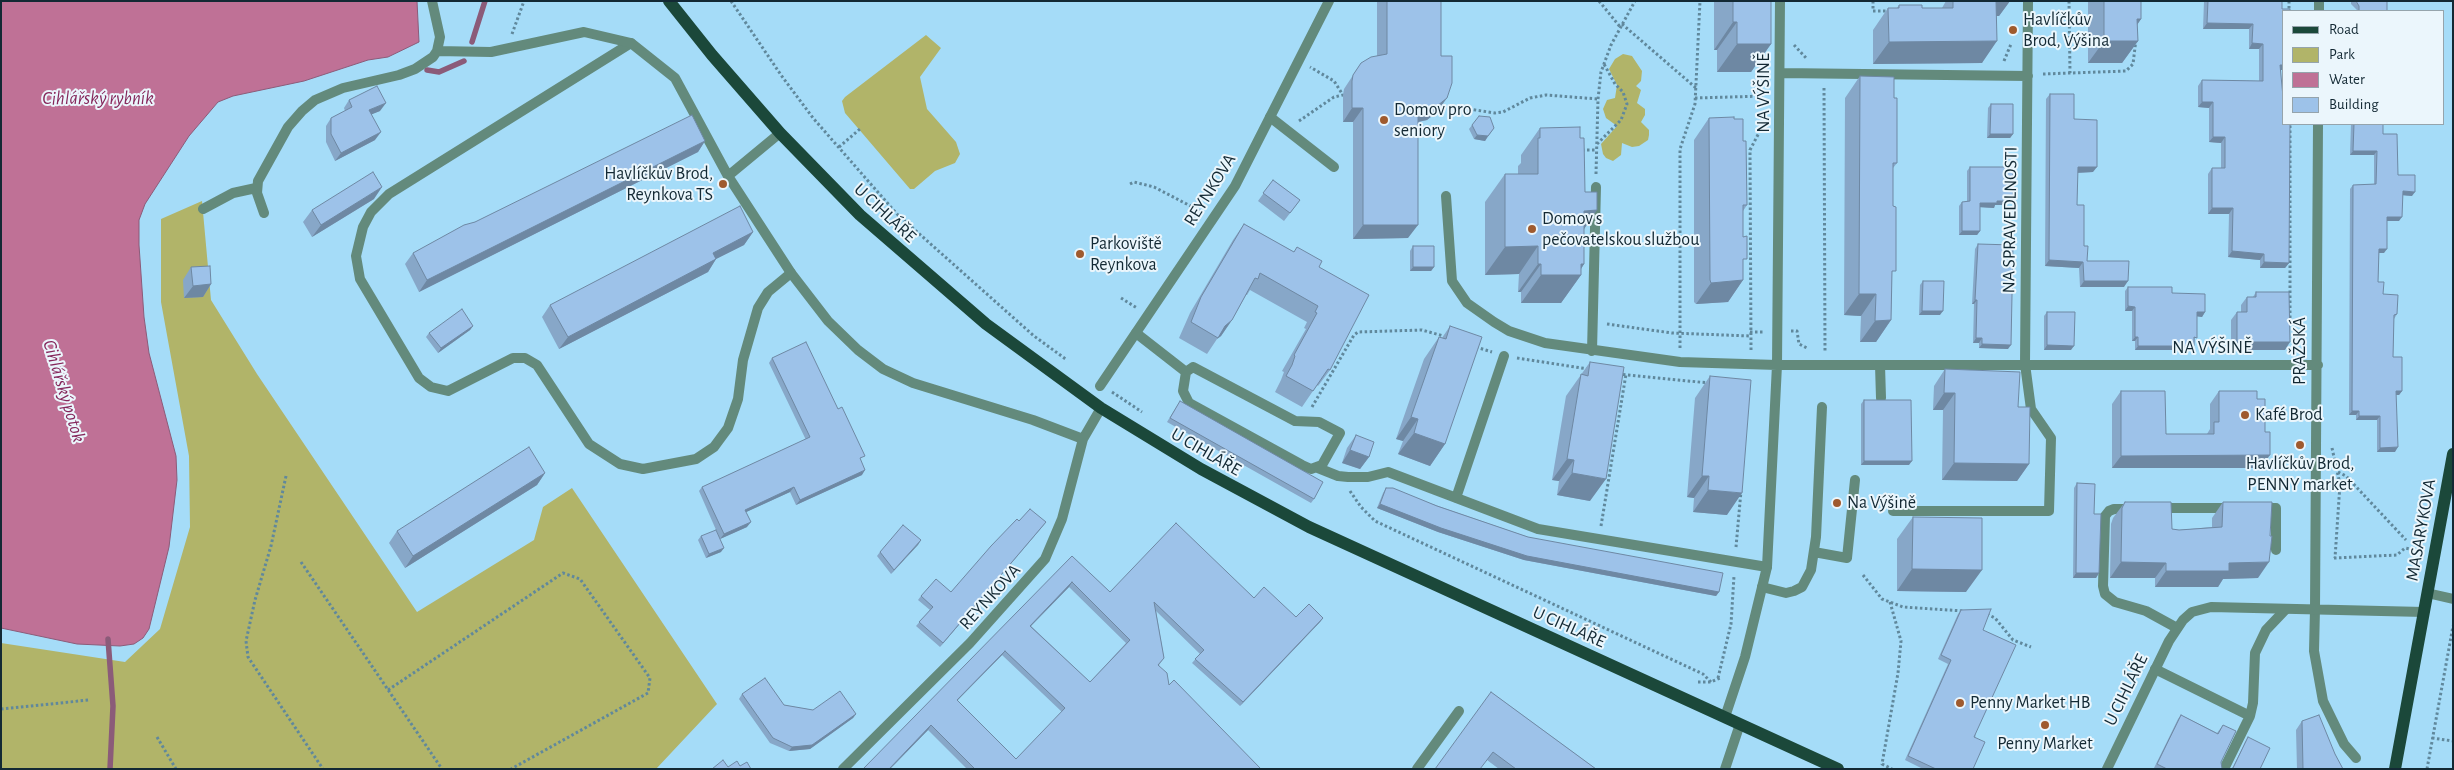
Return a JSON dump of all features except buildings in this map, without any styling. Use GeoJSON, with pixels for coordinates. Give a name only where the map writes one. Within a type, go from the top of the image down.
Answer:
{"type":"FeatureCollection","features":[{"type":"Feature","properties":{"kind":"main road","name":"U CIHLÁŘE"},"geometry":{"type":"LineString","coordinates":[[669,1],[780,133],[860,215],[949,294],[1005,338],[1101,408],[1201,470],[1309,527],[1838,769]]}},
{"type":"Feature","properties":{"kind":"main road","name":"MASARYKOVA"},"geometry":{"type":"LineString","coordinates":[[2424,612],[2453,454]]}},
{"type":"Feature","properties":{"kind":"main road"},"geometry":{"type":"LineString","coordinates":[[2395,769],[2424,612]]}},
{"type":"Feature","properties":{"kind":"street"},"geometry":{"type":"LineString","coordinates":[[264,213],[256,188],[258,181],[288,127],[308,105],[342,88],[399,75],[414,69],[427,62],[437,51],[439,30],[432,1]]}},
{"type":"Feature","properties":{"kind":"street","name":"REYNKOVA"},"geometry":{"type":"LineString","coordinates":[[1101,385],[1235,186],[1329,1]]}},
{"type":"Feature","properties":{"kind":"street","name":"NA VÝŠINĚ"},"geometry":{"type":"LineString","coordinates":[[1726,718],[1742,666],[1767,568],[1777,365],[1781,74],[1780,1]]}},
{"type":"Feature","properties":{"kind":"street","name":"NA SPRAVEDLNOSTI"},"geometry":{"type":"LineString","coordinates":[[1893,511],[2049,511],[2052,438],[2031,409],[2024,364],[2028,1]]}},
{"type":"Feature","properties":{"kind":"street"},"geometry":{"type":"LineString","coordinates":[[437,51],[482,52],[507,49],[584,32],[631,43],[676,78],[728,176],[791,273],[842,335],[882,369],[929,389],[1033,420],[1083,439]]}},
{"type":"Feature","properties":{"kind":"street"},"geometry":{"type":"LineString","coordinates":[[631,43],[389,194],[371,212],[363,227],[356,256],[360,279],[419,378],[431,388],[448,391],[513,358],[525,358],[537,365],[589,444],[620,464],[643,469],[696,459],[714,447],[728,428],[738,399],[743,360],[758,308],[768,292],[791,273]]}},
{"type":"Feature","properties":{"kind":"street"},"geometry":{"type":"LineString","coordinates":[[1781,74],[2028,75]]}},
{"type":"Feature","properties":{"kind":"street"},"geometry":{"type":"LineString","coordinates":[[1270,117],[1334,167]]}},
{"type":"Feature","properties":{"kind":"street","name":"PRAŽSKÁ"},"geometry":{"type":"LineString","coordinates":[[2318,125],[2318,365],[2314,651],[2323,701],[2344,744],[2356,758]]}},
{"type":"Feature","properties":{"kind":"street"},"geometry":{"type":"LineString","coordinates":[[728,176],[780,133]]}},
{"type":"Feature","properties":{"kind":"street"},"geometry":{"type":"LineString","coordinates":[[1592,351],[1596,187]]}},
{"type":"Feature","properties":{"kind":"street"},"geometry":{"type":"LineString","coordinates":[[203,209],[233,193],[256,188]]}},
{"type":"Feature","properties":{"kind":"street","name":"NA VÝŠINĚ"},"geometry":{"type":"LineString","coordinates":[[1446,196],[1452,282],[1467,303],[1509,331],[1545,343],[1680,362],[1751,365],[2318,365]]}},
{"type":"Feature","properties":{"kind":"street"},"geometry":{"type":"LineString","coordinates":[[1136,333],[1186,372]]}},
{"type":"Feature","properties":{"kind":"street"},"geometry":{"type":"LineString","coordinates":[[1456,498],[1504,356]]}},
{"type":"Feature","properties":{"kind":"street"},"geometry":{"type":"LineString","coordinates":[[1880,365],[1881,398]]}},
{"type":"Feature","properties":{"kind":"street"},"geometry":{"type":"LineString","coordinates":[[1193,367],[1199,368],[1295,421],[1319,422],[1340,433],[1325,459],[1318,468],[1312,470],[1189,403],[1183,395],[1186,372],[1193,367]]}},
{"type":"Feature","properties":{"kind":"street"},"geometry":{"type":"LineString","coordinates":[[1762,588],[1786,593],[1802,587],[1810,570],[1814,552],[1822,407]]}},
{"type":"Feature","properties":{"kind":"street","name":"REYNKOVA"},"geometry":{"type":"LineString","coordinates":[[843,769],[970,643],[1045,559],[1062,519],[1083,439],[1101,408]]}},
{"type":"Feature","properties":{"kind":"street"},"geometry":{"type":"LineString","coordinates":[[1318,468],[1338,476],[1348,477],[1368,477],[1388,472],[1529,526],[1767,568]]}},
{"type":"Feature","properties":{"kind":"street"},"geometry":{"type":"LineString","coordinates":[[1814,552],[1846,558],[1855,480]]}},
{"type":"Feature","properties":{"kind":"street"},"geometry":{"type":"LineString","coordinates":[[2276,550],[2276,508],[2114,509],[2105,516],[2103,586],[2105,594],[2115,602],[2146,611],[2177,628],[2192,612],[2201,608],[2424,612]]}},
{"type":"Feature","properties":{"kind":"street"},"geometry":{"type":"LineString","coordinates":[[2427,594],[2453,599]]}},
{"type":"Feature","properties":{"kind":"street"},"geometry":{"type":"LineString","coordinates":[[2224,769],[2250,716],[2253,704],[2256,653],[2266,630],[2286,609]]}},
{"type":"Feature","properties":{"kind":"street","name":"U CIHLÁŘE"},"geometry":{"type":"LineString","coordinates":[[2107,769],[2177,628]]}},
{"type":"Feature","properties":{"kind":"street"},"geometry":{"type":"LineString","coordinates":[[2155,669],[2250,716]]}},
{"type":"Feature","properties":{"kind":"street"},"geometry":{"type":"LineString","coordinates":[[1417,769],[1459,711]]}},
{"type":"Feature","properties":{"kind":"street"},"geometry":{"type":"LineString","coordinates":[[1724,769],[1740,724]]}},
{"type":"Feature","properties":{"kind":"path"},"geometry":{"type":"LineString","coordinates":[[507,49],[524,1]]}},
{"type":"Feature","properties":{"kind":"path"},"geometry":{"type":"LineString","coordinates":[[731,1],[786,83],[897,214],[1034,336],[1071,364]]}},
{"type":"Feature","properties":{"kind":"path"},"geometry":{"type":"LineString","coordinates":[[1599,1],[1621,26],[1696,88]]}},
{"type":"Feature","properties":{"kind":"path"},"geometry":{"type":"LineString","coordinates":[[1596,187],[1598,99],[1604,64],[1621,26],[1635,1]]}},
{"type":"Feature","properties":{"kind":"path"},"geometry":{"type":"LineString","coordinates":[[1680,380],[1680,149],[1696,98],[1700,1]]}},
{"type":"Feature","properties":{"kind":"path"},"geometry":{"type":"LineString","coordinates":[[1873,1],[1873,11],[1892,11]]}},
{"type":"Feature","properties":{"kind":"path"},"geometry":{"type":"LineString","coordinates":[[2070,1],[2070,73]]}},
{"type":"Feature","properties":{"kind":"path"},"geometry":{"type":"LineString","coordinates":[[2028,75],[2126,71],[2135,58],[2136,34]]}},
{"type":"Feature","properties":{"kind":"path"},"geometry":{"type":"LineString","coordinates":[[1998,66],[2010,53],[2012,35]]}},
{"type":"Feature","properties":{"kind":"path"},"geometry":{"type":"LineString","coordinates":[[1792,39],[1799,53],[1813,62]]}},
{"type":"Feature","properties":{"kind":"path"},"geometry":{"type":"LineString","coordinates":[[1597,144],[1621,120],[1627,104],[1623,92],[1615,84],[1604,64]]}},
{"type":"Feature","properties":{"kind":"path"},"geometry":{"type":"LineString","coordinates":[[1287,130],[1334,97],[1343,95],[1334,81],[1314,69]]}},
{"type":"Feature","properties":{"kind":"path"},"geometry":{"type":"LineString","coordinates":[[1824,75],[1825,365]]}},
{"type":"Feature","properties":{"kind":"path"},"geometry":{"type":"LineString","coordinates":[[1766,87],[1766,104]]}},
{"type":"Feature","properties":{"kind":"path"},"geometry":{"type":"LineString","coordinates":[[1449,106],[1495,113],[1503,112],[1530,98],[1546,95],[1598,99]]}},
{"type":"Feature","properties":{"kind":"path"},"geometry":{"type":"LineString","coordinates":[[1696,98],[1766,96]]}},
{"type":"Feature","properties":{"kind":"path"},"geometry":{"type":"LineString","coordinates":[[1751,365],[1750,150],[1766,118]]}},
{"type":"Feature","properties":{"kind":"path"},"geometry":{"type":"LineString","coordinates":[[2290,125],[2290,326]]}},
{"type":"Feature","properties":{"kind":"path"},"geometry":{"type":"LineString","coordinates":[[839,147],[860,129]]}},
{"type":"Feature","properties":{"kind":"path"},"geometry":{"type":"LineString","coordinates":[[1579,150],[1597,150]]}},
{"type":"Feature","properties":{"kind":"path"},"geometry":{"type":"LineString","coordinates":[[1130,184],[1134,182],[1154,187],[1213,218]]}},
{"type":"Feature","properties":{"kind":"path"},"geometry":{"type":"LineString","coordinates":[[1593,322],[1680,333],[1750,336]]}},
{"type":"Feature","properties":{"kind":"path"},"geometry":{"type":"LineString","coordinates":[[1797,331],[1798,341],[1802,347],[1825,348]]}},
{"type":"Feature","properties":{"kind":"path"},"geometry":{"type":"LineString","coordinates":[[1599,539],[1629,356]]}},
{"type":"Feature","properties":{"kind":"path"},"geometry":{"type":"LineString","coordinates":[[1101,385],[1144,413]]}},
{"type":"Feature","properties":{"kind":"path"},"geometry":{"type":"LineString","coordinates":[[2330,442],[2340,484],[2335,558]]}},
{"type":"Feature","properties":{"kind":"path"},"geometry":{"type":"LineString","coordinates":[[2338,472],[2346,476],[2406,540]]}},
{"type":"Feature","properties":{"kind":"path"},"geometry":{"type":"LineString","coordinates":[[286,476],[272,546],[255,600],[246,641],[248,657],[323,769]]}},
{"type":"Feature","properties":{"kind":"path"},"geometry":{"type":"LineString","coordinates":[[1348,477],[1353,496],[1375,521],[1703,674],[1711,682]]}},
{"type":"Feature","properties":{"kind":"path"},"geometry":{"type":"LineString","coordinates":[[1718,678],[1731,624],[1734,563],[1742,483]]}},
{"type":"Feature","properties":{"kind":"path"},"geometry":{"type":"LineString","coordinates":[[2316,558],[2397,555],[2404,548]]}},
{"type":"Feature","properties":{"kind":"path"},"geometry":{"type":"LineString","coordinates":[[301,562],[442,769]]}},
{"type":"Feature","properties":{"kind":"path"},"geometry":{"type":"LineString","coordinates":[[388,690],[564,573],[580,579],[650,678],[648,693],[511,769]]}},
{"type":"Feature","properties":{"kind":"path"},"geometry":{"type":"LineString","coordinates":[[1863,574],[1882,599],[1903,607],[1970,611]]}},
{"type":"Feature","properties":{"kind":"path"},"geometry":{"type":"LineString","coordinates":[[1890,602],[1901,641],[1898,673],[1882,764],[1892,769]]}},
{"type":"Feature","properties":{"kind":"path"},"geometry":{"type":"LineString","coordinates":[[1978,611],[1995,618],[2013,640],[2031,648]]}},
{"type":"Feature","properties":{"kind":"path"},"geometry":{"type":"LineString","coordinates":[[2427,769],[2453,626]]}},
{"type":"Feature","properties":{"kind":"path"},"geometry":{"type":"LineString","coordinates":[[1698,682],[1711,682],[1727,670]]}},
{"type":"Feature","properties":{"kind":"path"},"geometry":{"type":"LineString","coordinates":[[1,709],[89,700]]}},
{"type":"Feature","properties":{"kind":"path"},"geometry":{"type":"LineString","coordinates":[[157,737],[176,769]]}},
{"type":"Feature","properties":{"kind":"path"},"geometry":{"type":"LineString","coordinates":[[2432,738],[2453,741]]}},
{"type":"Feature","properties":{"kind":"green space"},"geometry":{"type":"Polygon","coordinates":[[[926,35],[941,48],[920,77],[927,109],[956,142],[960,154],[955,163],[935,171],[914,189],[910,189],[845,113],[842,101],[926,35]]]}},
{"type":"Feature","properties":{"kind":"green space"},"geometry":{"type":"Polygon","coordinates":[[[1623,54],[1632,56],[1642,71],[1641,81],[1636,86],[1641,90],[1637,103],[1645,109],[1645,115],[1641,122],[1649,130],[1649,135],[1648,140],[1639,146],[1632,147],[1622,143],[1621,155],[1613,161],[1606,158],[1603,154],[1601,144],[1617,126],[1606,118],[1603,109],[1607,100],[1615,98],[1617,85],[1609,69],[1615,59],[1623,54]]]}},
{"type":"Feature","properties":{"kind":"green space"},"geometry":{"type":"Polygon","coordinates":[[[202,201],[211,300],[257,374],[417,612],[534,540],[543,507],[572,488],[717,704],[656,769],[1,769],[1,643],[125,662],[160,629],[190,527],[189,456],[161,302],[161,219],[202,201]]]}},
{"type":"Feature","properties":{"kind":"water","name":"Cihlářský rybník"},"geometry":{"type":"Polygon","coordinates":[[[1,1],[417,1],[419,42],[388,57],[368,60],[304,81],[233,96],[218,102],[189,136],[145,204],[139,220],[144,317],[149,353],[176,456],[177,480],[169,547],[149,629],[143,638],[134,644],[120,646],[77,644],[1,628],[1,1]]]}},
{"type":"Feature","properties":{"kind":"waterway"},"geometry":{"type":"LineString","coordinates":[[472,42],[485,1]]}},
{"type":"Feature","properties":{"kind":"waterway"},"geometry":{"type":"LineString","coordinates":[[427,70],[439,72],[464,61]]}},
{"type":"Feature","properties":{"kind":"waterway","name":"Cihlářský potok"},"geometry":{"type":"LineString","coordinates":[[108,639],[113,706],[110,769]]}},
{"type":"Feature","properties":{"kind":"place","name":"Havlíčkův Brod, Výšina"},"geometry":{"type":"Point","coordinates":[2013,30]}},
{"type":"Feature","properties":{"kind":"place","name":"Domov pro seniory"},"geometry":{"type":"Point","coordinates":[1384,120]}},
{"type":"Feature","properties":{"kind":"place","name":"Havlíčkův Brod, Reynkova TS"},"geometry":{"type":"Point","coordinates":[723,184]}},
{"type":"Feature","properties":{"kind":"place","name":"Domov s pečovatelskou službou"},"geometry":{"type":"Point","coordinates":[1532,229]}},
{"type":"Feature","properties":{"kind":"place","name":"Parkoviště Reynkova"},"geometry":{"type":"Point","coordinates":[1080,254]}},
{"type":"Feature","properties":{"kind":"place","name":"Kafé Brod"},"geometry":{"type":"Point","coordinates":[2245,415]}},
{"type":"Feature","properties":{"kind":"place","name":"Havlíčkův Brod, PENNY market"},"geometry":{"type":"Point","coordinates":[2300,445]}},
{"type":"Feature","properties":{"kind":"place","name":"Na Výšině"},"geometry":{"type":"Point","coordinates":[1837,503]}},
{"type":"Feature","properties":{"kind":"place","name":"Penny Market HB"},"geometry":{"type":"Point","coordinates":[1960,703]}},
{"type":"Feature","properties":{"kind":"place","name":"Penny Market"},"geometry":{"type":"Point","coordinates":[2045,725]}}]}
